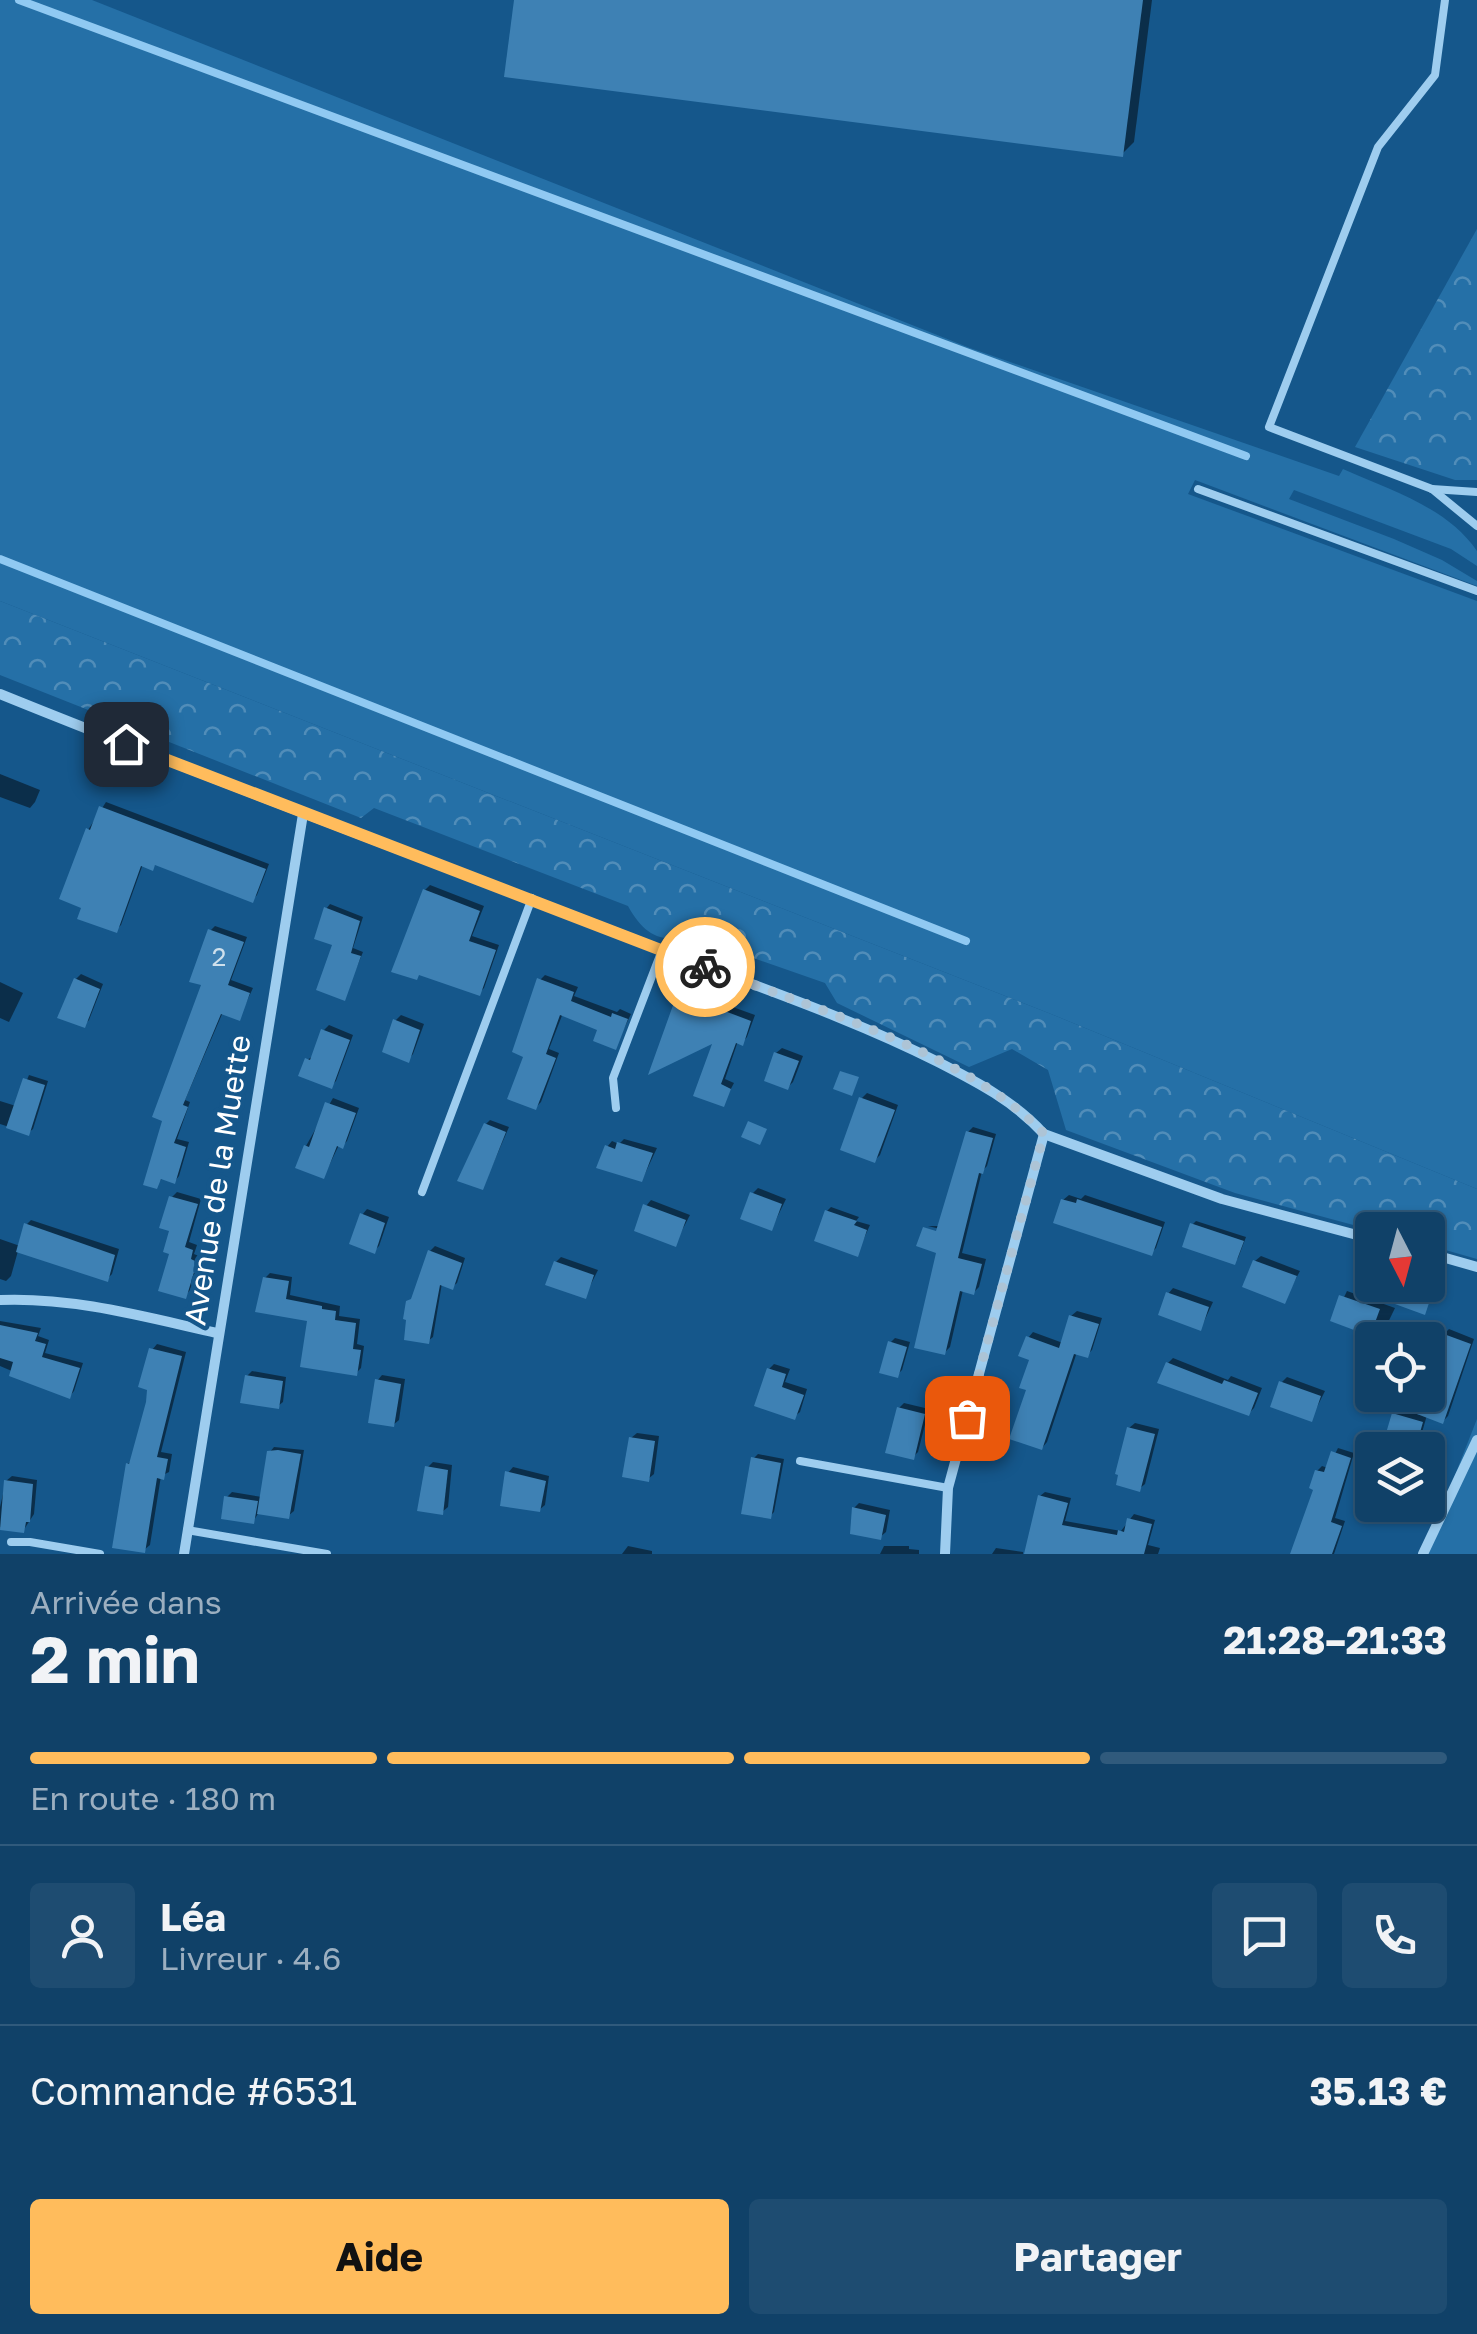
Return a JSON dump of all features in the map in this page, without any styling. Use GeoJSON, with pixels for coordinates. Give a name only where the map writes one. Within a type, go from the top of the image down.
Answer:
{"type":"FeatureCollection","features":[{"type":"Feature","properties":{"kind":"street"},"geometry":{"type":"LineString","coordinates":[[0,694],[887,1036],[981,1084],[1026,1115],[1044,1134],[1222,1199],[1355,1234]]}},
{"type":"Feature","properties":{"kind":"street","name":"Avenue de la Muette"},"geometry":{"type":"LineString","coordinates":[[184,1554],[303,814]]}},
{"type":"Feature","properties":{"kind":"street"},"geometry":{"type":"LineString","coordinates":[[945,1554],[948,1488],[1044,1134]]}},
{"type":"Feature","properties":{"kind":"street"},"geometry":{"type":"LineString","coordinates":[[1445,1259],[1477,1267]]}},
{"type":"Feature","properties":{"kind":"street"},"geometry":{"type":"LineString","coordinates":[[0,1300],[93,1306],[217,1333]]}},
{"type":"Feature","properties":{"kind":"street"},"geometry":{"type":"LineString","coordinates":[[1423,1554],[1477,1440]]}},
{"type":"Feature","properties":{"kind":"lane"},"geometry":{"type":"LineString","coordinates":[[1445,0],[1435,75],[1378,148],[1269,427],[1432,490],[1477,526]]}},
{"type":"Feature","properties":{"kind":"lane"},"geometry":{"type":"LineString","coordinates":[[1198,489],[1477,592]]}},
{"type":"Feature","properties":{"kind":"lane"},"geometry":{"type":"LineString","coordinates":[[1432,490],[1477,492]]}},
{"type":"Feature","properties":{"kind":"lane"},"geometry":{"type":"LineString","coordinates":[[422,1192],[532,898]]}},
{"type":"Feature","properties":{"kind":"lane"},"geometry":{"type":"LineString","coordinates":[[616,1108],[612,1078],[662,950]]}},
{"type":"Feature","properties":{"kind":"lane"},"geometry":{"type":"LineString","coordinates":[[800,1462],[948,1488]]}},
{"type":"Feature","properties":{"kind":"lane"},"geometry":{"type":"LineString","coordinates":[[187,1530],[328,1554]]}},
{"type":"Feature","properties":{"kind":"lane"},"geometry":{"type":"LineString","coordinates":[[11,1542],[100,1554]]}},
{"type":"Feature","properties":{"kind":"green space"},"geometry":{"type":"Polygon","coordinates":[[[0,0],[92,0],[970,348],[1339,476],[1343,469],[1416,501],[1450,523],[1477,551],[1477,566],[1451,549],[1294,490],[1289,499],[1442,560],[1477,581],[1477,586],[1195,480],[1188,494],[1477,601],[1477,1189],[1051,1014],[0,601],[0,0]]]}},
{"type":"Feature","properties":{"kind":"green space"},"geometry":{"type":"Polygon","coordinates":[[[1477,229],[1477,480],[1455,480],[1355,447],[1477,229]]]}},
{"type":"Feature","properties":{"kind":"green space"},"geometry":{"type":"Polygon","coordinates":[[[0,601],[1051,1014],[1477,1189],[1477,1259],[1445,1250],[1445,1212],[1355,1212],[1355,1225],[1235,1193],[1066,1130],[1048,1070],[1012,1049],[969,1067],[837,1003],[825,983],[693,937],[671,939],[654,935],[640,924],[628,906],[374,808],[361,818],[0,675],[0,601]]]}},
{"type":"Feature","properties":{"kind":"green space"},"geometry":{"type":"Polygon","coordinates":[[[1477,1419],[1477,1554],[1423,1554],[1437,1522],[1445,1522],[1445,1500],[1477,1419]]]}},
{"type":"Feature","properties":{"kind":"building"},"geometry":{"type":"Polygon","coordinates":[[[514,0],[1143,0],[1123,157],[504,77],[514,0]]]}},
{"type":"Feature","properties":{"kind":"building"},"geometry":{"type":"Polygon","coordinates":[[[99,806],[266,869],[253,903],[155,865],[153,871],[141,866],[117,933],[77,919],[81,908],[59,899],[86,828],[90,830],[99,806]]]}},
{"type":"Feature","properties":{"kind":"building"},"geometry":{"type":"Polygon","coordinates":[[[423,889],[480,911],[469,941],[496,950],[480,996],[419,975],[417,980],[391,972],[423,889]]]}},
{"type":"Feature","properties":{"kind":"building"},"geometry":{"type":"Polygon","coordinates":[[[324,907],[360,921],[351,953],[361,956],[345,1001],[316,990],[332,945],[314,939],[324,907]]]}},
{"type":"Feature","properties":{"kind":"building"},"geometry":{"type":"Polygon","coordinates":[[[208,929],[244,942],[228,985],[250,993],[240,1021],[221,1014],[183,1105],[188,1107],[174,1143],[186,1147],[175,1184],[161,1179],[157,1189],[143,1185],[162,1121],[152,1117],[201,985],[189,982],[208,929]]]}},
{"type":"Feature","properties":{"kind":"building"},"geometry":{"type":"Polygon","coordinates":[[[74,978],[100,989],[85,1028],[57,1018],[74,978]]]}},
{"type":"Feature","properties":{"kind":"building"},"geometry":{"type":"Polygon","coordinates":[[[537,978],[574,992],[571,1001],[611,1017],[612,1013],[628,1019],[616,1050],[593,1041],[597,1030],[560,1015],[546,1054],[556,1058],[536,1110],[507,1099],[523,1057],[512,1052],[537,978]]]}},
{"type":"Feature","properties":{"kind":"building"},"geometry":{"type":"Polygon","coordinates":[[[676,997],[751,1021],[743,1046],[736,1043],[721,1084],[731,1089],[724,1107],[693,1096],[712,1044],[648,1075],[676,997]]]}},
{"type":"Feature","properties":{"kind":"building"},"geometry":{"type":"Polygon","coordinates":[[[393,1019],[420,1030],[409,1063],[382,1052],[393,1019]]]}},
{"type":"Feature","properties":{"kind":"building"},"geometry":{"type":"Polygon","coordinates":[[[321,1029],[350,1040],[332,1089],[298,1076],[305,1058],[310,1060],[321,1029]]]}},
{"type":"Feature","properties":{"kind":"building"},"geometry":{"type":"Polygon","coordinates":[[[774,1052],[799,1061],[788,1090],[764,1081],[774,1052]]]}},
{"type":"Feature","properties":{"kind":"building"},"geometry":{"type":"Polygon","coordinates":[[[840,1071],[859,1077],[852,1096],[833,1089],[840,1071]]]}},
{"type":"Feature","properties":{"kind":"building"},"geometry":{"type":"Polygon","coordinates":[[[23,1078],[45,1085],[29,1136],[6,1128],[23,1078]]]}},
{"type":"Feature","properties":{"kind":"building"},"geometry":{"type":"Polygon","coordinates":[[[859,1097],[895,1110],[875,1163],[840,1150],[859,1097]]]}},
{"type":"Feature","properties":{"kind":"building"},"geometry":{"type":"Polygon","coordinates":[[[325,1102],[356,1113],[343,1149],[337,1146],[324,1179],[295,1168],[304,1145],[309,1147],[325,1102]]]}},
{"type":"Feature","properties":{"kind":"building"},"geometry":{"type":"Polygon","coordinates":[[[748,1121],[767,1129],[760,1145],[741,1137],[748,1121]]]}},
{"type":"Feature","properties":{"kind":"building"},"geometry":{"type":"Polygon","coordinates":[[[484,1123],[506,1132],[483,1190],[457,1181],[484,1123]]]}},
{"type":"Feature","properties":{"kind":"building"},"geometry":{"type":"Polygon","coordinates":[[[966,1131],[993,1138],[983,1174],[979,1173],[958,1258],[982,1264],[974,1295],[960,1291],[945,1355],[914,1348],[936,1253],[916,1246],[923,1227],[936,1231],[966,1131]]]}},
{"type":"Feature","properties":{"kind":"building"},"geometry":{"type":"Polygon","coordinates":[[[617,1142],[653,1153],[642,1182],[596,1168],[605,1145],[615,1149],[617,1142]]]}},
{"type":"Feature","properties":{"kind":"building"},"geometry":{"type":"Polygon","coordinates":[[[750,1192],[782,1204],[772,1231],[740,1219],[750,1192]]]}},
{"type":"Feature","properties":{"kind":"building"},"geometry":{"type":"Polygon","coordinates":[[[169,1196],[198,1204],[185,1247],[193,1250],[191,1259],[197,1262],[186,1299],[158,1291],[169,1254],[163,1252],[169,1231],[159,1228],[169,1196]]]}},
{"type":"Feature","properties":{"kind":"building"},"geometry":{"type":"Polygon","coordinates":[[[1061,1199],[1076,1203],[1077,1199],[1162,1227],[1152,1256],[1053,1223],[1061,1199]]]}},
{"type":"Feature","properties":{"kind":"building"},"geometry":{"type":"Polygon","coordinates":[[[643,1204],[686,1220],[676,1247],[634,1231],[643,1204]]]}},
{"type":"Feature","properties":{"kind":"building"},"geometry":{"type":"Polygon","coordinates":[[[825,1210],[857,1221],[854,1225],[867,1230],[858,1257],[814,1241],[825,1210]]]}},
{"type":"Feature","properties":{"kind":"building"},"geometry":{"type":"Polygon","coordinates":[[[360,1213],[385,1223],[375,1254],[349,1244],[360,1213]]]}},
{"type":"Feature","properties":{"kind":"building"},"geometry":{"type":"Polygon","coordinates":[[[24,1223],[115,1255],[108,1282],[16,1252],[24,1223]]]}},
{"type":"Feature","properties":{"kind":"building"},"geometry":{"type":"Polygon","coordinates":[[[1190,1223],[1244,1241],[1235,1265],[1182,1247],[1190,1223]]]}},
{"type":"Feature","properties":{"kind":"building"},"geometry":{"type":"Polygon","coordinates":[[[428,1250],[462,1263],[453,1290],[440,1285],[429,1344],[404,1340],[403,1319],[406,1301],[411,1299],[428,1250]]]}},
{"type":"Feature","properties":{"kind":"building"},"geometry":{"type":"Polygon","coordinates":[[[1253,1260],[1297,1276],[1285,1304],[1242,1287],[1253,1260]]]}},
{"type":"Feature","properties":{"kind":"building"},"geometry":{"type":"Polygon","coordinates":[[[554,1261],[594,1275],[586,1299],[545,1285],[554,1261]]]}},
{"type":"Feature","properties":{"kind":"building"},"geometry":{"type":"Polygon","coordinates":[[[263,1277],[289,1281],[286,1299],[322,1306],[336,1311],[335,1320],[356,1323],[353,1349],[361,1350],[357,1376],[300,1367],[307,1321],[255,1312],[263,1277]]]}},
{"type":"Feature","properties":{"kind":"building"},"geometry":{"type":"Polygon","coordinates":[[[1166,1292],[1209,1307],[1201,1331],[1158,1315],[1166,1292]]]}},
{"type":"Feature","properties":{"kind":"building"},"geometry":{"type":"Polygon","coordinates":[[[1339,1295],[1380,1309],[1375,1322],[1355,1322],[1355,1330],[1330,1321],[1339,1295]]]}},
{"type":"Feature","properties":{"kind":"building"},"geometry":{"type":"Polygon","coordinates":[[[1389,1302],[1429,1302],[1425,1315],[1389,1302]]]}},
{"type":"Feature","properties":{"kind":"building"},"geometry":{"type":"Polygon","coordinates":[[[1069,1315],[1099,1324],[1088,1358],[1074,1354],[1042,1450],[1009,1439],[1026,1390],[1019,1388],[1029,1360],[1018,1356],[1026,1336],[1059,1348],[1069,1315]]]}},
{"type":"Feature","properties":{"kind":"building"},"geometry":{"type":"Polygon","coordinates":[[[0,1325],[38,1333],[35,1341],[46,1344],[42,1357],[80,1368],[70,1399],[9,1376],[13,1362],[0,1358],[0,1325]]]}},
{"type":"Feature","properties":{"kind":"building"},"geometry":{"type":"Polygon","coordinates":[[[1445,1334],[1471,1344],[1443,1424],[1417,1414],[1445,1412],[1445,1334]]]}},
{"type":"Feature","properties":{"kind":"building"},"geometry":{"type":"Polygon","coordinates":[[[888,1341],[907,1347],[898,1378],[879,1373],[888,1341]]]}},
{"type":"Feature","properties":{"kind":"building"},"geometry":{"type":"Polygon","coordinates":[[[149,1348],[182,1356],[157,1457],[168,1459],[164,1480],[157,1478],[145,1553],[112,1548],[126,1463],[129,1464],[146,1402],[147,1390],[138,1387],[149,1348]]]}},
{"type":"Feature","properties":{"kind":"building"},"geometry":{"type":"Polygon","coordinates":[[[1166,1362],[1258,1393],[1249,1416],[1157,1383],[1166,1362]]]}},
{"type":"Feature","properties":{"kind":"building"},"geometry":{"type":"Polygon","coordinates":[[[767,1368],[786,1374],[782,1387],[804,1395],[795,1420],[754,1406],[767,1368]]]}},
{"type":"Feature","properties":{"kind":"building"},"geometry":{"type":"Polygon","coordinates":[[[245,1375],[283,1381],[279,1409],[240,1403],[245,1375]]]}},
{"type":"Feature","properties":{"kind":"building"},"geometry":{"type":"Polygon","coordinates":[[[375,1379],[401,1384],[394,1427],[368,1423],[375,1379]]]}},
{"type":"Feature","properties":{"kind":"building"},"geometry":{"type":"Polygon","coordinates":[[[1279,1381],[1321,1396],[1312,1422],[1270,1407],[1279,1381]]]}},
{"type":"Feature","properties":{"kind":"building"},"geometry":{"type":"Polygon","coordinates":[[[897,1407],[925,1414],[914,1460],[885,1453],[897,1407]]]}},
{"type":"Feature","properties":{"kind":"building"},"geometry":{"type":"Polygon","coordinates":[[[1392,1413],[1423,1422],[1420,1432],[1386,1432],[1392,1413]]]}},
{"type":"Feature","properties":{"kind":"building"},"geometry":{"type":"Polygon","coordinates":[[[1127,1427],[1155,1434],[1140,1492],[1116,1485],[1115,1474],[1127,1427]]]}},
{"type":"Feature","properties":{"kind":"building"},"geometry":{"type":"Polygon","coordinates":[[[629,1437],[655,1441],[649,1482],[622,1477],[629,1437]]]}},
{"type":"Feature","properties":{"kind":"building"},"geometry":{"type":"Polygon","coordinates":[[[267,1451],[301,1454],[289,1519],[257,1514],[267,1451]]]}},
{"type":"Feature","properties":{"kind":"building"},"geometry":{"type":"Polygon","coordinates":[[[1331,1451],[1351,1458],[1331,1522],[1342,1526],[1332,1554],[1290,1554],[1313,1490],[1309,1488],[1315,1470],[1324,1472],[1331,1451]]]}},
{"type":"Feature","properties":{"kind":"building"},"geometry":{"type":"Polygon","coordinates":[[[751,1457],[781,1463],[771,1519],[741,1514],[751,1457]]]}},
{"type":"Feature","properties":{"kind":"building"},"geometry":{"type":"Polygon","coordinates":[[[425,1466],[448,1470],[443,1515],[417,1511],[425,1466]]]}},
{"type":"Feature","properties":{"kind":"building"},"geometry":{"type":"Polygon","coordinates":[[[505,1471],[546,1481],[540,1512],[500,1506],[505,1471]]]}},
{"type":"Feature","properties":{"kind":"building"},"geometry":{"type":"Polygon","coordinates":[[[4,1480],[33,1484],[30,1522],[26,1522],[24,1533],[0,1530],[4,1480]]]}},
{"type":"Feature","properties":{"kind":"building"},"geometry":{"type":"Polygon","coordinates":[[[1038,1495],[1068,1503],[1062,1525],[1117,1535],[1118,1530],[1124,1532],[1127,1518],[1152,1524],[1144,1554],[1024,1554],[1038,1495]]]}},
{"type":"Feature","properties":{"kind":"building"},"geometry":{"type":"Polygon","coordinates":[[[224,1496],[258,1501],[254,1524],[221,1519],[224,1496]]]}},
{"type":"Feature","properties":{"kind":"building"},"geometry":{"type":"Polygon","coordinates":[[[852,1507],[886,1515],[881,1540],[850,1534],[852,1507]]]}},
{"type":"Feature","properties":{"kind":"waterway"},"geometry":{"type":"LineString","coordinates":[[19,0],[1246,456]]}},
{"type":"Feature","properties":{"kind":"waterway"},"geometry":{"type":"LineString","coordinates":[[0,559],[966,941]]}},
{"type":"Feature","properties":{"kind":"way so far"},"geometry":{"type":"LineString","coordinates":[[705,967],[887,1036],[981,1084],[1026,1115],[1044,1134],[967,1418]]}},
{"type":"Feature","properties":{"kind":"route"},"geometry":{"type":"LineString","coordinates":[[126,744],[705,967]]}}]}
